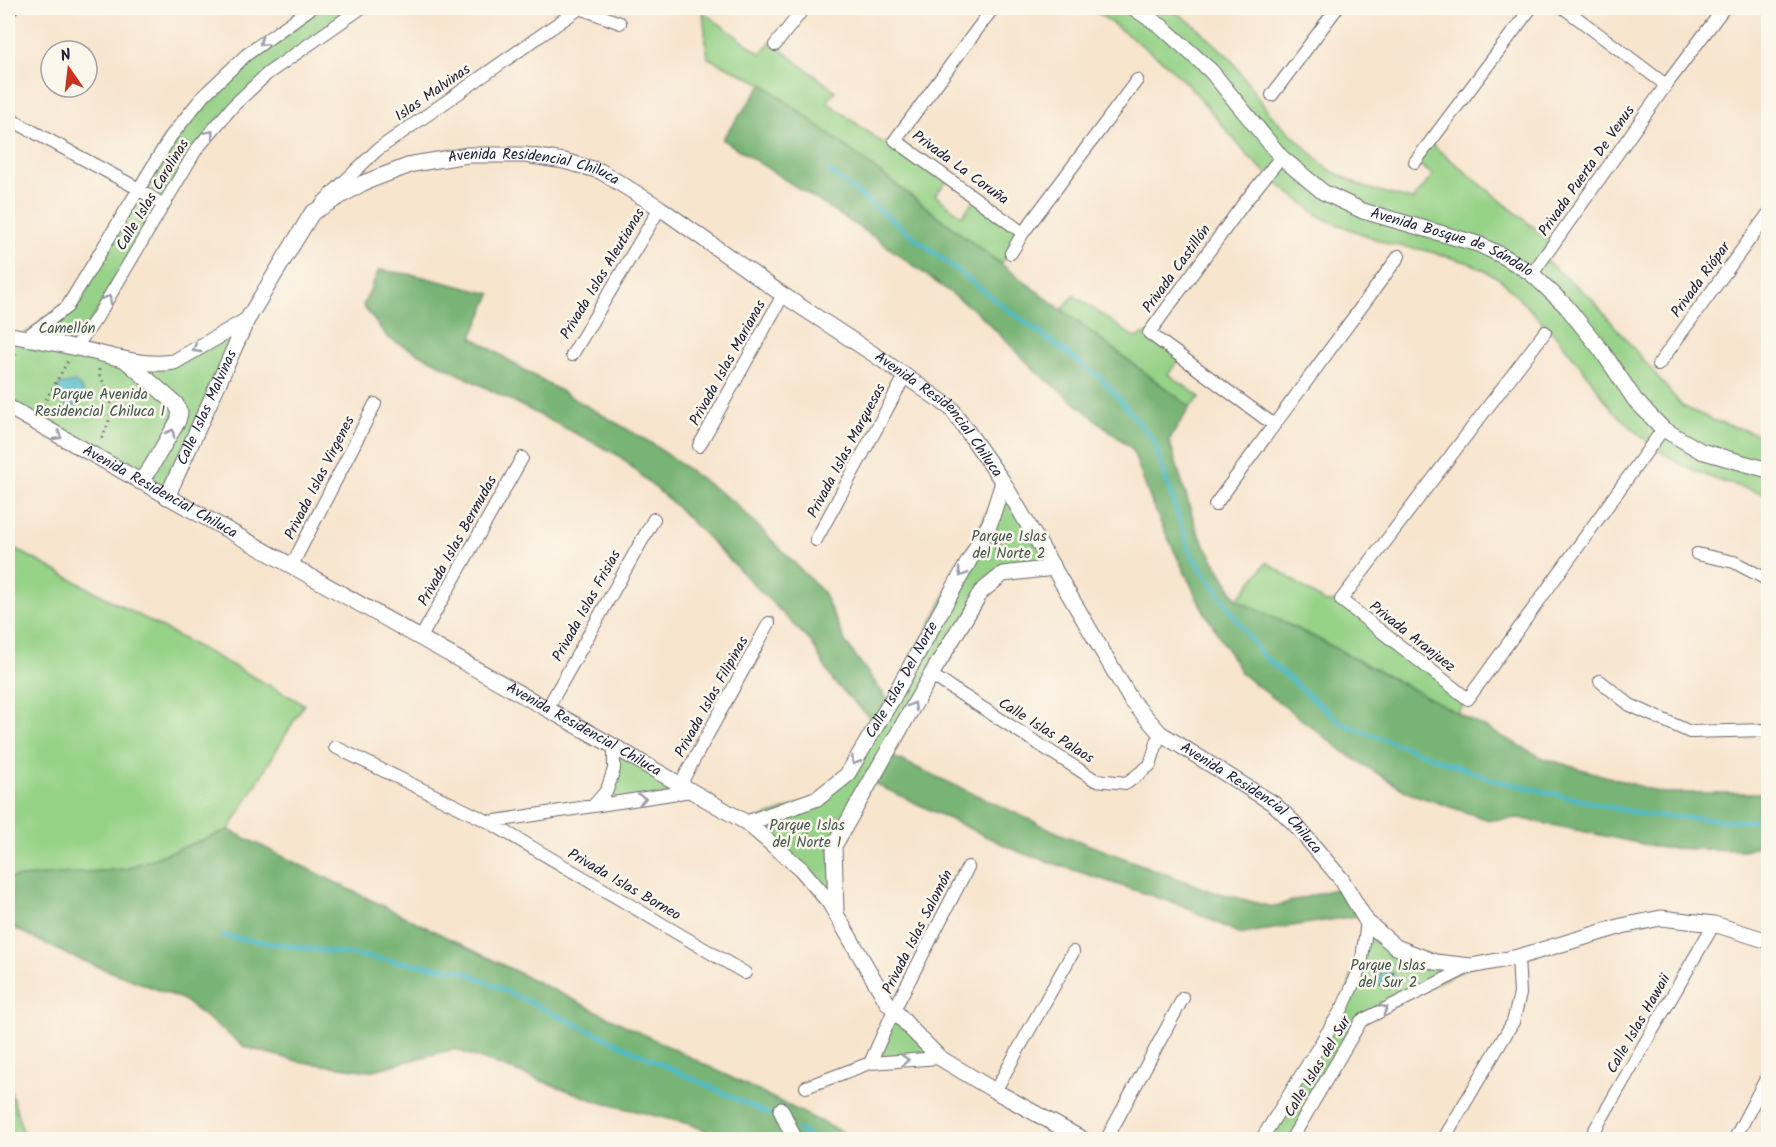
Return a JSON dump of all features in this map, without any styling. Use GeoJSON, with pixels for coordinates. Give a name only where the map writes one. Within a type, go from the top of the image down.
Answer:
{"type":"FeatureCollection","features":[{"type":"Feature","properties":{"kind":"street"},"geometry":{"type":"LineString","coordinates":[[8,14],[12,8]]}},
{"type":"Feature","properties":{"kind":"street","name":"Calle Islas Carolinas"},"geometry":{"type":"LineString","coordinates":[[25,338],[67,307],[171,136],[204,95],[246,55],[311,8]]}},
{"type":"Feature","properties":{"kind":"street","name":"Calle Islas Carolinas"},"geometry":{"type":"LineString","coordinates":[[75,348],[96,319],[196,150],[233,106],[267,74],[361,8]]}},
{"type":"Feature","properties":{"kind":"street"},"geometry":{"type":"LineString","coordinates":[[580,8],[620,23]]}},
{"type":"Feature","properties":{"kind":"street","name":"Islas Malvinas"},"geometry":{"type":"LineString","coordinates":[[312,213],[377,150],[580,8]]}},
{"type":"Feature","properties":{"kind":"street"},"geometry":{"type":"LineString","coordinates":[[775,45],[804,8]]}},
{"type":"Feature","properties":{"kind":"street","name":"Privada La Coruña"},"geometry":{"type":"LineString","coordinates":[[993,8],[895,140],[1023,232]]}},
{"type":"Feature","properties":{"kind":"street","name":"Avenida Bosque de Sándalo"},"geometry":{"type":"LineString","coordinates":[[1134,8],[1162,27],[1211,71],[1281,158],[1323,192],[1363,211],[1478,244],[1505,257],[1532,274],[1566,306],[1602,351],[1635,400],[1663,429],[1701,451],[1768,470]]}},
{"type":"Feature","properties":{"kind":"street"},"geometry":{"type":"LineString","coordinates":[[1272,95],[1337,8]]}},
{"type":"Feature","properties":{"kind":"street"},"geometry":{"type":"LineString","coordinates":[[1415,162],[1531,8]]}},
{"type":"Feature","properties":{"kind":"street"},"geometry":{"type":"LineString","coordinates":[[1564,8],[1666,85]]}},
{"type":"Feature","properties":{"kind":"street","name":"Privada Puerta De Venus"},"geometry":{"type":"LineString","coordinates":[[1532,274],[1666,85],[1724,8]]}},
{"type":"Feature","properties":{"kind":"street"},"geometry":{"type":"LineString","coordinates":[[1011,253],[1023,232],[1137,80]]}},
{"type":"Feature","properties":{"kind":"street"},"geometry":{"type":"LineString","coordinates":[[8,118],[139,189],[163,205]]}},
{"type":"Feature","properties":{"kind":"street","name":"Avenida Residencial Chiluca"},"geometry":{"type":"LineString","coordinates":[[8,335],[124,359],[152,363],[174,362],[247,320],[312,213],[363,183],[413,164],[468,154],[525,155],[564,161],[600,171],[660,208],[783,295],[951,408],[1003,482],[1131,700],[1160,733],[1274,804],[1287,816],[1342,880],[1367,922],[1396,947],[1435,962],[1471,966],[1518,957],[1622,926],[1661,918],[1714,924],[1768,942]]}},
{"type":"Feature","properties":{"kind":"street","name":"Privada Castillón"},"geometry":{"type":"LineString","coordinates":[[1274,425],[1149,333],[1244,203],[1281,158]]}},
{"type":"Feature","properties":{"kind":"street","name":"Privada Islas Aleutianas"},"geometry":{"type":"LineString","coordinates":[[572,355],[660,208]]}},
{"type":"Feature","properties":{"kind":"street","name":"Privada Riópar"},"geometry":{"type":"LineString","coordinates":[[1658,365],[1768,214]]}},
{"type":"Feature","properties":{"kind":"street"},"geometry":{"type":"LineString","coordinates":[[1215,505],[1399,256]]}},
{"type":"Feature","properties":{"kind":"street","name":"Privada Islas Marianas"},"geometry":{"type":"LineString","coordinates":[[699,446],[783,295]]}},
{"type":"Feature","properties":{"kind":"street","name":"Calle Islas Malvinas"},"geometry":{"type":"LineString","coordinates":[[167,497],[247,320]]}},
{"type":"Feature","properties":{"kind":"street","name":"Privada Aranjuez"},"geometry":{"type":"LineString","coordinates":[[1545,332],[1341,600],[1468,699],[1663,429]]}},
{"type":"Feature","properties":{"kind":"street"},"geometry":{"type":"LineString","coordinates":[[124,359],[176,404],[180,413],[178,421],[140,482]]}},
{"type":"Feature","properties":{"kind":"street","name":"Privada Islas Marquesas"},"geometry":{"type":"LineString","coordinates":[[816,540],[905,376]]}},
{"type":"Feature","properties":{"kind":"street","name":"Privada Islas Virgenes"},"geometry":{"type":"LineString","coordinates":[[291,567],[375,404]]}},
{"type":"Feature","properties":{"kind":"street","name":"Avenida Residencial Chiluca"},"geometry":{"type":"LineString","coordinates":[[8,407],[747,823],[801,869],[829,902],[894,1010],[940,1058],[1084,1140]]}},
{"type":"Feature","properties":{"kind":"street","name":"Privada Islas Bermudas"},"geometry":{"type":"LineString","coordinates":[[420,639],[522,458]]}},
{"type":"Feature","properties":{"kind":"street","name":"Calle Islas Del Norte"},"geometry":{"type":"LineString","coordinates":[[747,823],[818,798],[847,775],[886,710],[990,523],[1003,482]]}},
{"type":"Feature","properties":{"kind":"street","name":"Privada Islas Frisias"},"geometry":{"type":"LineString","coordinates":[[547,709],[654,519]]}},
{"type":"Feature","properties":{"kind":"street"},"geometry":{"type":"LineString","coordinates":[[1697,555],[1734,562],[1768,580]]}},
{"type":"Feature","properties":{"kind":"street","name":"Calle Islas Del Norte"},"geometry":{"type":"LineString","coordinates":[[836,912],[834,846],[981,592],[1003,574],[1054,568]]}},
{"type":"Feature","properties":{"kind":"street","name":"Privada Islas Filipinas"},"geometry":{"type":"LineString","coordinates":[[686,788],[769,623]]}},
{"type":"Feature","properties":{"kind":"street","name":"Calle Islas Palaos"},"geometry":{"type":"LineString","coordinates":[[931,675],[1095,780],[1127,783],[1150,765],[1160,733]]}},
{"type":"Feature","properties":{"kind":"street"},"geometry":{"type":"LineString","coordinates":[[1600,681],[1630,705],[1690,732],[1768,730]]}},
{"type":"Feature","properties":{"kind":"street","name":"Privada Islas Borneo"},"geometry":{"type":"LineString","coordinates":[[335,747],[489,822],[745,973]]}},
{"type":"Feature","properties":{"kind":"street"},"geometry":{"type":"LineString","coordinates":[[593,806],[607,790],[614,769],[614,747]]}},
{"type":"Feature","properties":{"kind":"street"},"geometry":{"type":"LineString","coordinates":[[489,822],[593,806],[686,788]]}},
{"type":"Feature","properties":{"kind":"street","name":"Privada Islas Salomón"},"geometry":{"type":"LineString","coordinates":[[870,1063],[894,1010],[968,867]]}},
{"type":"Feature","properties":{"kind":"street","name":"Calle Islas del Sur"},"geometry":{"type":"LineString","coordinates":[[1261,1140],[1343,1007],[1361,966],[1367,922]]}},
{"type":"Feature","properties":{"kind":"street","name":"Calle Islas Hawaii"},"geometry":{"type":"LineString","coordinates":[[1589,1140],[1714,924]]}},
{"type":"Feature","properties":{"kind":"street"},"geometry":{"type":"LineString","coordinates":[[995,1091],[1073,952]]}},
{"type":"Feature","properties":{"kind":"street"},"geometry":{"type":"LineString","coordinates":[[1443,1140],[1513,1022],[1520,994],[1518,957]]}},
{"type":"Feature","properties":{"kind":"street","name":"Calle Islas del Sur"},"geometry":{"type":"LineString","coordinates":[[1291,1140],[1361,1021],[1471,966]]}},
{"type":"Feature","properties":{"kind":"street"},"geometry":{"type":"LineString","coordinates":[[1106,1140],[1183,998]]}},
{"type":"Feature","properties":{"kind":"street"},"geometry":{"type":"LineString","coordinates":[[806,1088],[870,1063],[940,1058]]}},
{"type":"Feature","properties":{"kind":"street"},"geometry":{"type":"LineString","coordinates":[[1734,1140],[1768,1075]]}},
{"type":"Feature","properties":{"kind":"street"},"geometry":{"type":"LineString","coordinates":[[781,1110],[795,1140]]}},
{"type":"Feature","properties":{"kind":"path"},"geometry":{"type":"LineString","coordinates":[[8,371],[25,338]]}},
{"type":"Feature","properties":{"kind":"path"},"geometry":{"type":"LineString","coordinates":[[33,422],[75,348]]}},
{"type":"Feature","properties":{"kind":"path"},"geometry":{"type":"LineString","coordinates":[[92,455],[111,417],[112,406],[99,374],[99,368],[105,355]]}},
{"type":"Feature","properties":{"kind":"path"},"geometry":{"type":"LineString","coordinates":[[786,856],[808,832],[797,806]]}},
{"type":"Feature","properties":{"kind":"path"},"geometry":{"type":"LineString","coordinates":[[1384,971],[1390,971],[1396,980],[1388,988],[1382,986],[1379,975],[1384,971]]}},
{"type":"Feature","properties":{"kind":"green space"},"geometry":{"type":"Polygon","coordinates":[[[311,8],[361,8],[268,74],[196,150],[75,347],[164,363],[247,320],[167,497],[8,407],[8,335],[19,337],[67,307],[204,95],[311,8]]]}},
{"type":"Feature","properties":{"kind":"green space"},"geometry":{"type":"Polygon","coordinates":[[[1091,8],[1170,8],[1193,24],[1230,58],[1269,113],[1328,169],[1366,188],[1413,200],[1433,175],[1415,162],[1430,143],[1554,244],[1544,259],[1591,298],[1682,406],[1715,421],[1768,437],[1768,495],[1717,480],[1682,465],[1652,446],[1612,410],[1558,338],[1500,279],[1470,263],[1424,250],[1388,244],[1322,218],[1278,184],[1247,155],[1194,91],[1163,61],[1091,8]]]}},
{"type":"Feature","properties":{"kind":"green space"},"geometry":{"type":"Polygon","coordinates":[[[703,12],[761,54],[770,42],[775,45],[835,91],[827,102],[883,143],[894,141],[949,179],[935,195],[962,216],[976,198],[1022,233],[1001,264],[763,84],[708,58],[703,12]]]}},
{"type":"Feature","properties":{"kind":"green space"},"geometry":{"type":"Polygon","coordinates":[[[763,84],[1190,407],[1169,440],[1197,531],[1237,600],[1314,637],[1543,758],[1663,793],[1768,793],[1768,843],[1744,850],[1662,848],[1519,818],[1489,820],[1409,793],[1348,755],[1242,674],[1201,606],[1154,509],[1132,449],[1038,373],[978,313],[873,236],[722,139],[763,84]]]}},
{"type":"Feature","properties":{"kind":"green space"},"geometry":{"type":"Polygon","coordinates":[[[379,270],[415,275],[491,294],[472,337],[524,370],[651,443],[735,503],[823,592],[846,643],[890,703],[877,725],[833,681],[811,642],[678,508],[618,455],[388,338],[363,306],[379,270]]]}},
{"type":"Feature","properties":{"kind":"green space"},"geometry":{"type":"Polygon","coordinates":[[[1074,295],[1135,338],[1149,333],[1182,357],[1168,374],[1200,397],[1190,407],[1062,310],[1074,295]]]}},
{"type":"Feature","properties":{"kind":"green space"},"geometry":{"type":"Polygon","coordinates":[[[1003,482],[1054,568],[1003,574],[981,592],[835,846],[836,912],[747,823],[818,798],[847,775],[890,703],[1003,482]]]}},
{"type":"Feature","properties":{"kind":"green space"},"geometry":{"type":"Polygon","coordinates":[[[8,545],[304,704],[229,830],[126,869],[8,878],[8,545]]]}},
{"type":"Feature","properties":{"kind":"green space"},"geometry":{"type":"Polygon","coordinates":[[[1267,562],[1326,603],[1341,600],[1468,699],[1457,713],[1314,637],[1237,600],[1267,562]]]}},
{"type":"Feature","properties":{"kind":"green space"},"geometry":{"type":"Polygon","coordinates":[[[614,747],[691,791],[593,806],[607,790],[614,747]]]}},
{"type":"Feature","properties":{"kind":"green space"},"geometry":{"type":"Polygon","coordinates":[[[887,754],[1063,835],[1208,890],[1272,907],[1345,886],[1363,915],[1240,934],[1183,906],[1019,852],[871,782],[887,754]]]}},
{"type":"Feature","properties":{"kind":"green space"},"geometry":{"type":"Polygon","coordinates":[[[229,830],[856,1139],[727,1139],[689,1124],[599,1102],[454,1049],[370,1071],[301,1062],[245,1047],[182,999],[68,955],[8,925],[8,878],[126,869],[229,830]]]}},
{"type":"Feature","properties":{"kind":"green space","name":"Parque Islas del Sur 2"},"geometry":{"type":"Polygon","coordinates":[[[1367,922],[1396,947],[1471,966],[1361,1021],[1292,1139],[1261,1140],[1343,1007],[1367,922]]]}},
{"type":"Feature","properties":{"kind":"green space"},"geometry":{"type":"Polygon","coordinates":[[[894,1010],[940,1058],[870,1063],[894,1010]]]}},
{"type":"Feature","properties":{"kind":"green space"},"geometry":{"type":"Polygon","coordinates":[[[8,1083],[25,1139],[8,1139],[8,1083]]]}},
{"type":"Feature","properties":{"kind":"water"},"geometry":{"type":"Polygon","coordinates":[[[75,382],[82,390],[85,400],[76,406],[69,407],[56,396],[59,385],[75,382]]]}},
{"type":"Feature","properties":{"kind":"water"},"geometry":{"type":"Polygon","coordinates":[[[1384,971],[1390,971],[1395,979],[1393,985],[1384,987],[1379,982],[1379,976],[1384,971]]]}},
{"type":"Feature","properties":{"kind":"waterway"},"geometry":{"type":"LineString","coordinates":[[829,171],[999,303],[1101,378],[1153,439],[1190,552],[1260,653],[1341,723],[1494,780],[1645,815],[1768,821]]}},
{"type":"Feature","properties":{"kind":"waterway"},"geometry":{"type":"LineString","coordinates":[[222,936],[463,971],[768,1114]]}},
{"type":"Feature","properties":{"kind":"waterway"},"geometry":{"type":"LineString","coordinates":[[798,1130],[815,1140]]}},
{"type":"Feature","properties":{"kind":"park label","name":"Camellón"},"geometry":{"type":"Point","coordinates":[67,329]}},
{"type":"Feature","properties":{"kind":"park label","name":"Parque Avenida Residencial Chiluca 1"},"geometry":{"type":"Point","coordinates":[100,404]}},
{"type":"Feature","properties":{"kind":"park label","name":"Parque Islas del Norte 2"},"geometry":{"type":"Point","coordinates":[1009,546]}},
{"type":"Feature","properties":{"kind":"park label","name":"Parque Islas del Norte 1"},"geometry":{"type":"Point","coordinates":[807,834]}}]}
